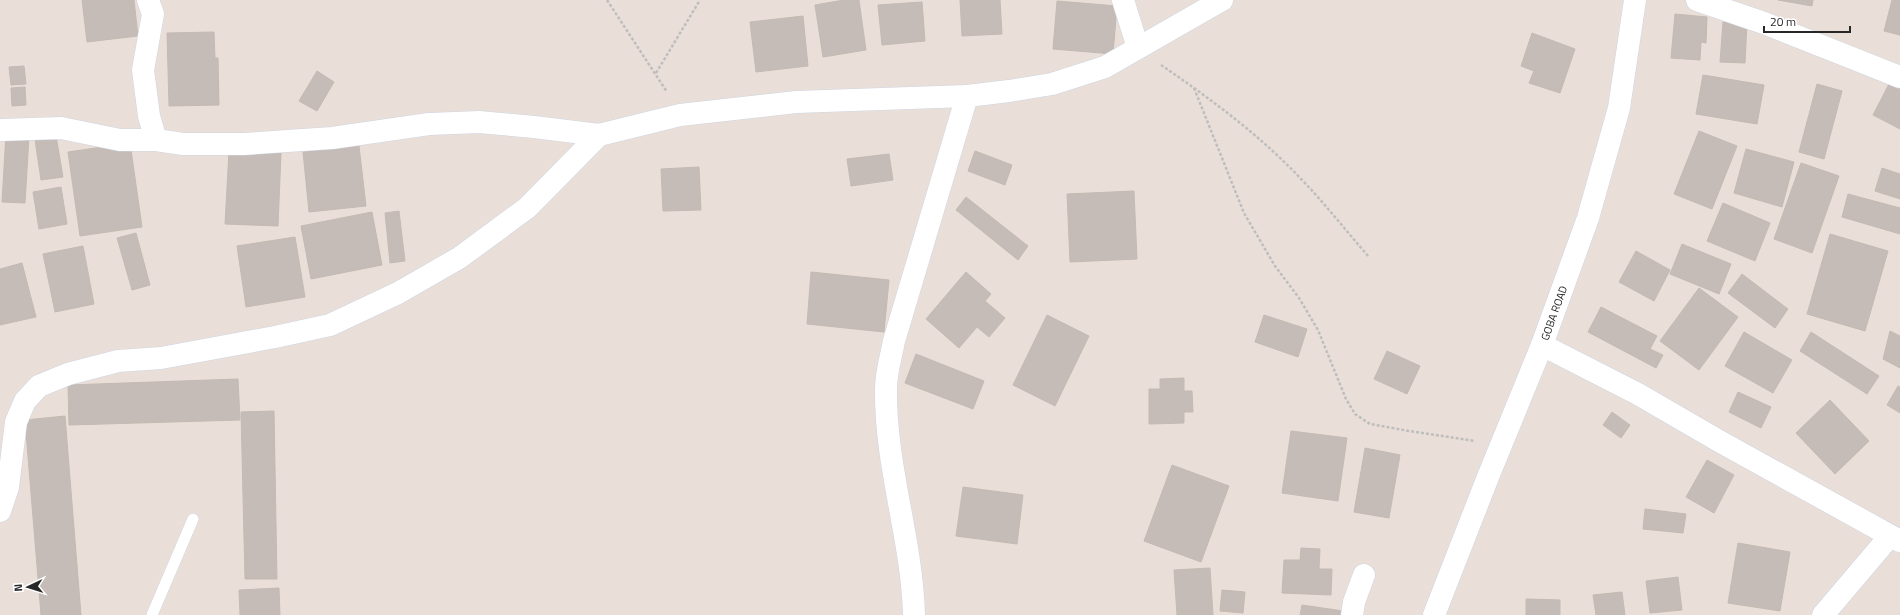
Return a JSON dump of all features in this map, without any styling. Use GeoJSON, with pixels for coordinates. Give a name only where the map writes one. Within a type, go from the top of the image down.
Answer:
{"type":"FeatureCollection","features":[{"type":"Feature","properties":{"kind":"street"},"geometry":{"type":"LineString","coordinates":[[148,0],[153,14],[143,70],[149,116],[156,140]]}},
{"type":"Feature","properties":{"kind":"street"},"geometry":{"type":"LineString","coordinates":[[1123,0],[1138,48]]}},
{"type":"Feature","properties":{"kind":"street"},"geometry":{"type":"LineString","coordinates":[[0,130],[61,128],[120,140],[156,140],[183,144],[244,144],[332,138],[429,124],[479,122],[599,135],[680,115],[796,102],[967,96],[1052,84],[1105,67],[1222,0]]}},
{"type":"Feature","properties":{"kind":"street","name":"GOBA ROAD"},"geometry":{"type":"LineString","coordinates":[[1434,615],[1542,345],[1588,218],[1619,108],[1635,0]]}},
{"type":"Feature","properties":{"kind":"street"},"geometry":{"type":"LineString","coordinates":[[1697,0],[1764,23],[1900,77]]}},
{"type":"Feature","properties":{"kind":"street"},"geometry":{"type":"LineString","coordinates":[[914,615],[906,543],[893,474],[886,388],[888,366],[894,341],[967,96]]}},
{"type":"Feature","properties":{"kind":"street"},"geometry":{"type":"LineString","coordinates":[[0,511],[8,487],[16,422],[25,402],[39,386],[68,374],[118,361],[161,358],[275,337],[330,324],[398,293],[459,258],[527,208],[599,135]]}},
{"type":"Feature","properties":{"kind":"street"},"geometry":{"type":"LineString","coordinates":[[1542,345],[1638,394],[1895,538],[1823,615]]}},
{"type":"Feature","properties":{"kind":"street"},"geometry":{"type":"LineString","coordinates":[[1352,615],[1354,602],[1364,575]]}},
{"type":"Feature","properties":{"kind":"lane"},"geometry":{"type":"LineString","coordinates":[[152,615],[193,519]]}},
{"type":"Feature","properties":{"kind":"path"},"geometry":{"type":"LineString","coordinates":[[607,0],[656,73],[680,115]]}},
{"type":"Feature","properties":{"kind":"path"},"geometry":{"type":"LineString","coordinates":[[656,73],[700,0]]}},
{"type":"Feature","properties":{"kind":"path"},"geometry":{"type":"LineString","coordinates":[[1138,48],[1248,129],[1302,180],[1369,257]]}},
{"type":"Feature","properties":{"kind":"path"},"geometry":{"type":"LineString","coordinates":[[1194,88],[1244,213],[1275,266],[1299,298],[1318,330],[1346,399],[1355,414],[1370,424],[1456,439],[1502,443]]}},
{"type":"Feature","properties":{"kind":"building"},"geometry":{"type":"Polygon","coordinates":[[[82,0],[134,0],[138,36],[87,42],[82,0]]]}},
{"type":"Feature","properties":{"kind":"building"},"geometry":{"type":"Polygon","coordinates":[[[844,0],[859,0],[866,50],[823,57],[815,5],[844,0]]]}},
{"type":"Feature","properties":{"kind":"building"},"geometry":{"type":"Polygon","coordinates":[[[960,0],[1000,0],[1002,34],[962,36],[960,0]]]}},
{"type":"Feature","properties":{"kind":"building"},"geometry":{"type":"Polygon","coordinates":[[[1778,0],[1813,0],[1812,6],[1778,0]]]}},
{"type":"Feature","properties":{"kind":"building"},"geometry":{"type":"Polygon","coordinates":[[[1892,0],[1900,0],[1900,35],[1884,31],[1892,0]]]}},
{"type":"Feature","properties":{"kind":"building"},"geometry":{"type":"Polygon","coordinates":[[[1057,1],[1117,6],[1113,54],[1053,49],[1057,1]]]}},
{"type":"Feature","properties":{"kind":"building"},"geometry":{"type":"Polygon","coordinates":[[[922,2],[925,41],[882,45],[878,5],[922,2]]]}},
{"type":"Feature","properties":{"kind":"building"},"geometry":{"type":"Polygon","coordinates":[[[1675,14],[1707,17],[1706,43],[1701,42],[1700,60],[1671,58],[1675,14]]]}},
{"type":"Feature","properties":{"kind":"building"},"geometry":{"type":"Polygon","coordinates":[[[803,16],[808,66],[756,72],[750,22],[803,16]]]}},
{"type":"Feature","properties":{"kind":"building"},"geometry":{"type":"Polygon","coordinates":[[[1723,22],[1747,23],[1745,63],[1720,62],[1723,22]]]}},
{"type":"Feature","properties":{"kind":"building"},"geometry":{"type":"Polygon","coordinates":[[[214,32],[215,58],[218,58],[219,105],[169,106],[167,33],[214,32]]]}},
{"type":"Feature","properties":{"kind":"building"},"geometry":{"type":"Polygon","coordinates":[[[1532,33],[1575,49],[1560,93],[1529,83],[1534,71],[1521,66],[1532,33]]]}},
{"type":"Feature","properties":{"kind":"building"},"geometry":{"type":"Polygon","coordinates":[[[24,66],[26,84],[11,85],[9,67],[24,66]]]}},
{"type":"Feature","properties":{"kind":"building"},"geometry":{"type":"Polygon","coordinates":[[[317,71],[334,82],[317,111],[299,101],[317,71]]]}},
{"type":"Feature","properties":{"kind":"building"},"geometry":{"type":"Polygon","coordinates":[[[1703,75],[1764,85],[1757,124],[1696,114],[1703,75]]]}},
{"type":"Feature","properties":{"kind":"building"},"geometry":{"type":"Polygon","coordinates":[[[1890,82],[1900,87],[1900,129],[1873,115],[1890,82]]]}},
{"type":"Feature","properties":{"kind":"building"},"geometry":{"type":"Polygon","coordinates":[[[1817,84],[1842,91],[1824,159],[1799,152],[1817,84]]]}},
{"type":"Feature","properties":{"kind":"building"},"geometry":{"type":"Polygon","coordinates":[[[25,87],[26,105],[12,106],[11,88],[25,87]]]}},
{"type":"Feature","properties":{"kind":"building"},"geometry":{"type":"Polygon","coordinates":[[[55,130],[63,177],[41,180],[34,133],[55,130]]]}},
{"type":"Feature","properties":{"kind":"building"},"geometry":{"type":"Polygon","coordinates":[[[1699,131],[1737,146],[1712,209],[1674,194],[1699,131]]]}},
{"type":"Feature","properties":{"kind":"building"},"geometry":{"type":"Polygon","coordinates":[[[6,134],[29,136],[25,203],[2,202],[6,134]]]}},
{"type":"Feature","properties":{"kind":"building"},"geometry":{"type":"Polygon","coordinates":[[[130,143],[142,227],[80,236],[68,152],[130,143]]]}},
{"type":"Feature","properties":{"kind":"building"},"geometry":{"type":"Polygon","coordinates":[[[359,146],[366,206],[309,212],[303,152],[359,146]]]}},
{"type":"Feature","properties":{"kind":"building"},"geometry":{"type":"Polygon","coordinates":[[[1746,149],[1794,162],[1782,207],[1734,193],[1746,149]]]}},
{"type":"Feature","properties":{"kind":"building"},"geometry":{"type":"Polygon","coordinates":[[[229,151],[281,153],[278,226],[225,224],[229,151]]]}},
{"type":"Feature","properties":{"kind":"building"},"geometry":{"type":"Polygon","coordinates":[[[975,151],[1012,165],[1005,185],[968,171],[975,151]]]}},
{"type":"Feature","properties":{"kind":"building"},"geometry":{"type":"Polygon","coordinates":[[[889,154],[893,180],[851,186],[847,159],[889,154]]]}},
{"type":"Feature","properties":{"kind":"building"},"geometry":{"type":"Polygon","coordinates":[[[1801,163],[1839,176],[1812,253],[1774,239],[1801,163]]]}},
{"type":"Feature","properties":{"kind":"building"},"geometry":{"type":"Polygon","coordinates":[[[699,167],[701,210],[663,211],[661,169],[699,167]]]}},
{"type":"Feature","properties":{"kind":"building"},"geometry":{"type":"Polygon","coordinates":[[[1882,168],[1900,174],[1900,199],[1875,191],[1882,168]]]}},
{"type":"Feature","properties":{"kind":"building"},"geometry":{"type":"Polygon","coordinates":[[[61,187],[67,224],[39,229],[33,192],[61,187]]]}},
{"type":"Feature","properties":{"kind":"building"},"geometry":{"type":"Polygon","coordinates":[[[1134,191],[1137,259],[1070,262],[1067,194],[1134,191]]]}},
{"type":"Feature","properties":{"kind":"building"},"geometry":{"type":"Polygon","coordinates":[[[1848,194],[1900,208],[1900,234],[1842,217],[1848,194]]]}},
{"type":"Feature","properties":{"kind":"building"},"geometry":{"type":"Polygon","coordinates":[[[966,197],[1028,246],[1018,260],[956,210],[966,197]]]}},
{"type":"Feature","properties":{"kind":"building"},"geometry":{"type":"Polygon","coordinates":[[[1723,203],[1770,223],[1755,261],[1707,241],[1723,203]]]}},
{"type":"Feature","properties":{"kind":"building"},"geometry":{"type":"Polygon","coordinates":[[[399,211],[405,261],[390,263],[385,213],[399,211]]]}},
{"type":"Feature","properties":{"kind":"building"},"geometry":{"type":"Polygon","coordinates":[[[372,212],[382,265],[311,279],[301,226],[372,212]]]}},
{"type":"Feature","properties":{"kind":"building"},"geometry":{"type":"Polygon","coordinates":[[[136,233],[150,285],[132,290],[117,238],[136,233]]]}},
{"type":"Feature","properties":{"kind":"building"},"geometry":{"type":"Polygon","coordinates":[[[1830,234],[1888,251],[1865,331],[1807,314],[1830,234]]]}},
{"type":"Feature","properties":{"kind":"building"},"geometry":{"type":"Polygon","coordinates":[[[295,237],[305,297],[246,307],[237,246],[295,237]]]}},
{"type":"Feature","properties":{"kind":"building"},"geometry":{"type":"Polygon","coordinates":[[[1682,244],[1731,264],[1719,294],[1670,274],[1682,244]]]}},
{"type":"Feature","properties":{"kind":"building"},"geometry":{"type":"Polygon","coordinates":[[[83,246],[94,304],[55,312],[43,254],[83,246]]]}},
{"type":"Feature","properties":{"kind":"building"},"geometry":{"type":"Polygon","coordinates":[[[1636,251],[1670,270],[1654,301],[1619,282],[1636,251]]]}},
{"type":"Feature","properties":{"kind":"building"},"geometry":{"type":"Polygon","coordinates":[[[22,263],[36,317],[0,325],[0,269],[22,263]]]}},
{"type":"Feature","properties":{"kind":"building"},"geometry":{"type":"Polygon","coordinates":[[[811,272],[889,280],[884,332],[807,324],[811,272]]]}},
{"type":"Feature","properties":{"kind":"building"},"geometry":{"type":"Polygon","coordinates":[[[966,272],[991,294],[985,301],[1005,318],[989,337],[977,327],[959,348],[926,319],[966,272]]]}},
{"type":"Feature","properties":{"kind":"building"},"geometry":{"type":"Polygon","coordinates":[[[1742,274],[1788,309],[1775,328],[1728,293],[1742,274]]]}},
{"type":"Feature","properties":{"kind":"building"},"geometry":{"type":"Polygon","coordinates":[[[1699,288],[1738,317],[1699,370],[1660,341],[1699,288]]]}},
{"type":"Feature","properties":{"kind":"building"},"geometry":{"type":"Polygon","coordinates":[[[1601,307],[1657,336],[1650,349],[1663,355],[1656,368],[1588,332],[1601,307]]]}},
{"type":"Feature","properties":{"kind":"building"},"geometry":{"type":"Polygon","coordinates":[[[1047,315],[1089,336],[1055,406],[1013,385],[1047,315]]]}},
{"type":"Feature","properties":{"kind":"building"},"geometry":{"type":"Polygon","coordinates":[[[1264,315],[1307,329],[1298,357],[1255,342],[1264,315]]]}},
{"type":"Feature","properties":{"kind":"building"},"geometry":{"type":"Polygon","coordinates":[[[1890,331],[1900,336],[1900,368],[1883,359],[1890,331]]]}},
{"type":"Feature","properties":{"kind":"building"},"geometry":{"type":"Polygon","coordinates":[[[1744,332],[1792,360],[1773,393],[1725,366],[1744,332]]]}},
{"type":"Feature","properties":{"kind":"building"},"geometry":{"type":"Polygon","coordinates":[[[1811,332],[1879,376],[1867,394],[1800,351],[1811,332]]]}},
{"type":"Feature","properties":{"kind":"building"},"geometry":{"type":"Polygon","coordinates":[[[1387,351],[1420,366],[1407,394],[1374,379],[1387,351]]]}},
{"type":"Feature","properties":{"kind":"building"},"geometry":{"type":"Polygon","coordinates":[[[916,354],[984,381],[973,409],[905,383],[916,354]]]}},
{"type":"Feature","properties":{"kind":"building"},"geometry":{"type":"Polygon","coordinates":[[[1184,378],[1184,391],[1192,391],[1193,412],[1184,412],[1184,423],[1149,424],[1149,389],[1160,389],[1160,379],[1184,378]]]}},
{"type":"Feature","properties":{"kind":"building"},"geometry":{"type":"Polygon","coordinates":[[[238,379],[240,420],[69,425],[68,385],[238,379]]]}},
{"type":"Feature","properties":{"kind":"building"},"geometry":{"type":"Polygon","coordinates":[[[1898,386],[1900,387],[1900,413],[1887,405],[1898,386]]]}},
{"type":"Feature","properties":{"kind":"building"},"geometry":{"type":"Polygon","coordinates":[[[1738,392],[1771,407],[1761,428],[1729,412],[1738,392]]]}},
{"type":"Feature","properties":{"kind":"building"},"geometry":{"type":"Polygon","coordinates":[[[1830,400],[1869,441],[1835,474],[1796,433],[1830,400]]]}},
{"type":"Feature","properties":{"kind":"building"},"geometry":{"type":"Polygon","coordinates":[[[274,411],[277,579],[245,579],[241,412],[274,411]]]}},
{"type":"Feature","properties":{"kind":"building"},"geometry":{"type":"Polygon","coordinates":[[[1612,412],[1630,425],[1621,438],[1603,425],[1612,412]]]}},
{"type":"Feature","properties":{"kind":"building"},"geometry":{"type":"Polygon","coordinates":[[[65,416],[81,615],[41,615],[25,420],[65,416]]]}},
{"type":"Feature","properties":{"kind":"building"},"geometry":{"type":"Polygon","coordinates":[[[1291,431],[1347,438],[1338,501],[1282,493],[1291,431]]]}},
{"type":"Feature","properties":{"kind":"building"},"geometry":{"type":"Polygon","coordinates":[[[1365,448],[1400,455],[1389,518],[1354,512],[1365,448]]]}},
{"type":"Feature","properties":{"kind":"building"},"geometry":{"type":"Polygon","coordinates":[[[1707,460],[1734,475],[1714,513],[1686,497],[1707,460]]]}},
{"type":"Feature","properties":{"kind":"building"},"geometry":{"type":"Polygon","coordinates":[[[1172,465],[1229,486],[1201,562],[1144,541],[1172,465]]]}},
{"type":"Feature","properties":{"kind":"building"},"geometry":{"type":"Polygon","coordinates":[[[963,487],[1023,495],[1017,544],[956,536],[963,487]]]}},
{"type":"Feature","properties":{"kind":"building"},"geometry":{"type":"Polygon","coordinates":[[[1645,509],[1686,514],[1683,533],[1643,529],[1645,509]]]}},
{"type":"Feature","properties":{"kind":"building"},"geometry":{"type":"Polygon","coordinates":[[[1738,543],[1790,552],[1780,611],[1728,603],[1738,543]]]}},
{"type":"Feature","properties":{"kind":"building"},"geometry":{"type":"Polygon","coordinates":[[[1301,548],[1320,549],[1319,569],[1332,569],[1331,595],[1282,593],[1284,560],[1300,560],[1301,548]]]}},
{"type":"Feature","properties":{"kind":"building"},"geometry":{"type":"Polygon","coordinates":[[[1210,568],[1213,615],[1177,615],[1174,570],[1210,568]]]}},
{"type":"Feature","properties":{"kind":"building"},"geometry":{"type":"Polygon","coordinates":[[[1678,577],[1682,610],[1650,613],[1646,581],[1678,577]]]}},
{"type":"Feature","properties":{"kind":"building"},"geometry":{"type":"Polygon","coordinates":[[[279,588],[280,615],[240,615],[239,590],[279,588]]]}},
{"type":"Feature","properties":{"kind":"building"},"geometry":{"type":"Polygon","coordinates":[[[1222,590],[1245,592],[1243,613],[1220,611],[1222,590]]]}},
{"type":"Feature","properties":{"kind":"building"},"geometry":{"type":"Polygon","coordinates":[[[1622,592],[1625,615],[1596,615],[1593,595],[1622,592]]]}},
{"type":"Feature","properties":{"kind":"building"},"geometry":{"type":"Polygon","coordinates":[[[1526,599],[1560,600],[1560,615],[1526,615],[1526,599]]]}},
{"type":"Feature","properties":{"kind":"building"},"geometry":{"type":"Polygon","coordinates":[[[1302,605],[1343,611],[1342,615],[1300,615],[1302,605]]]}}]}
